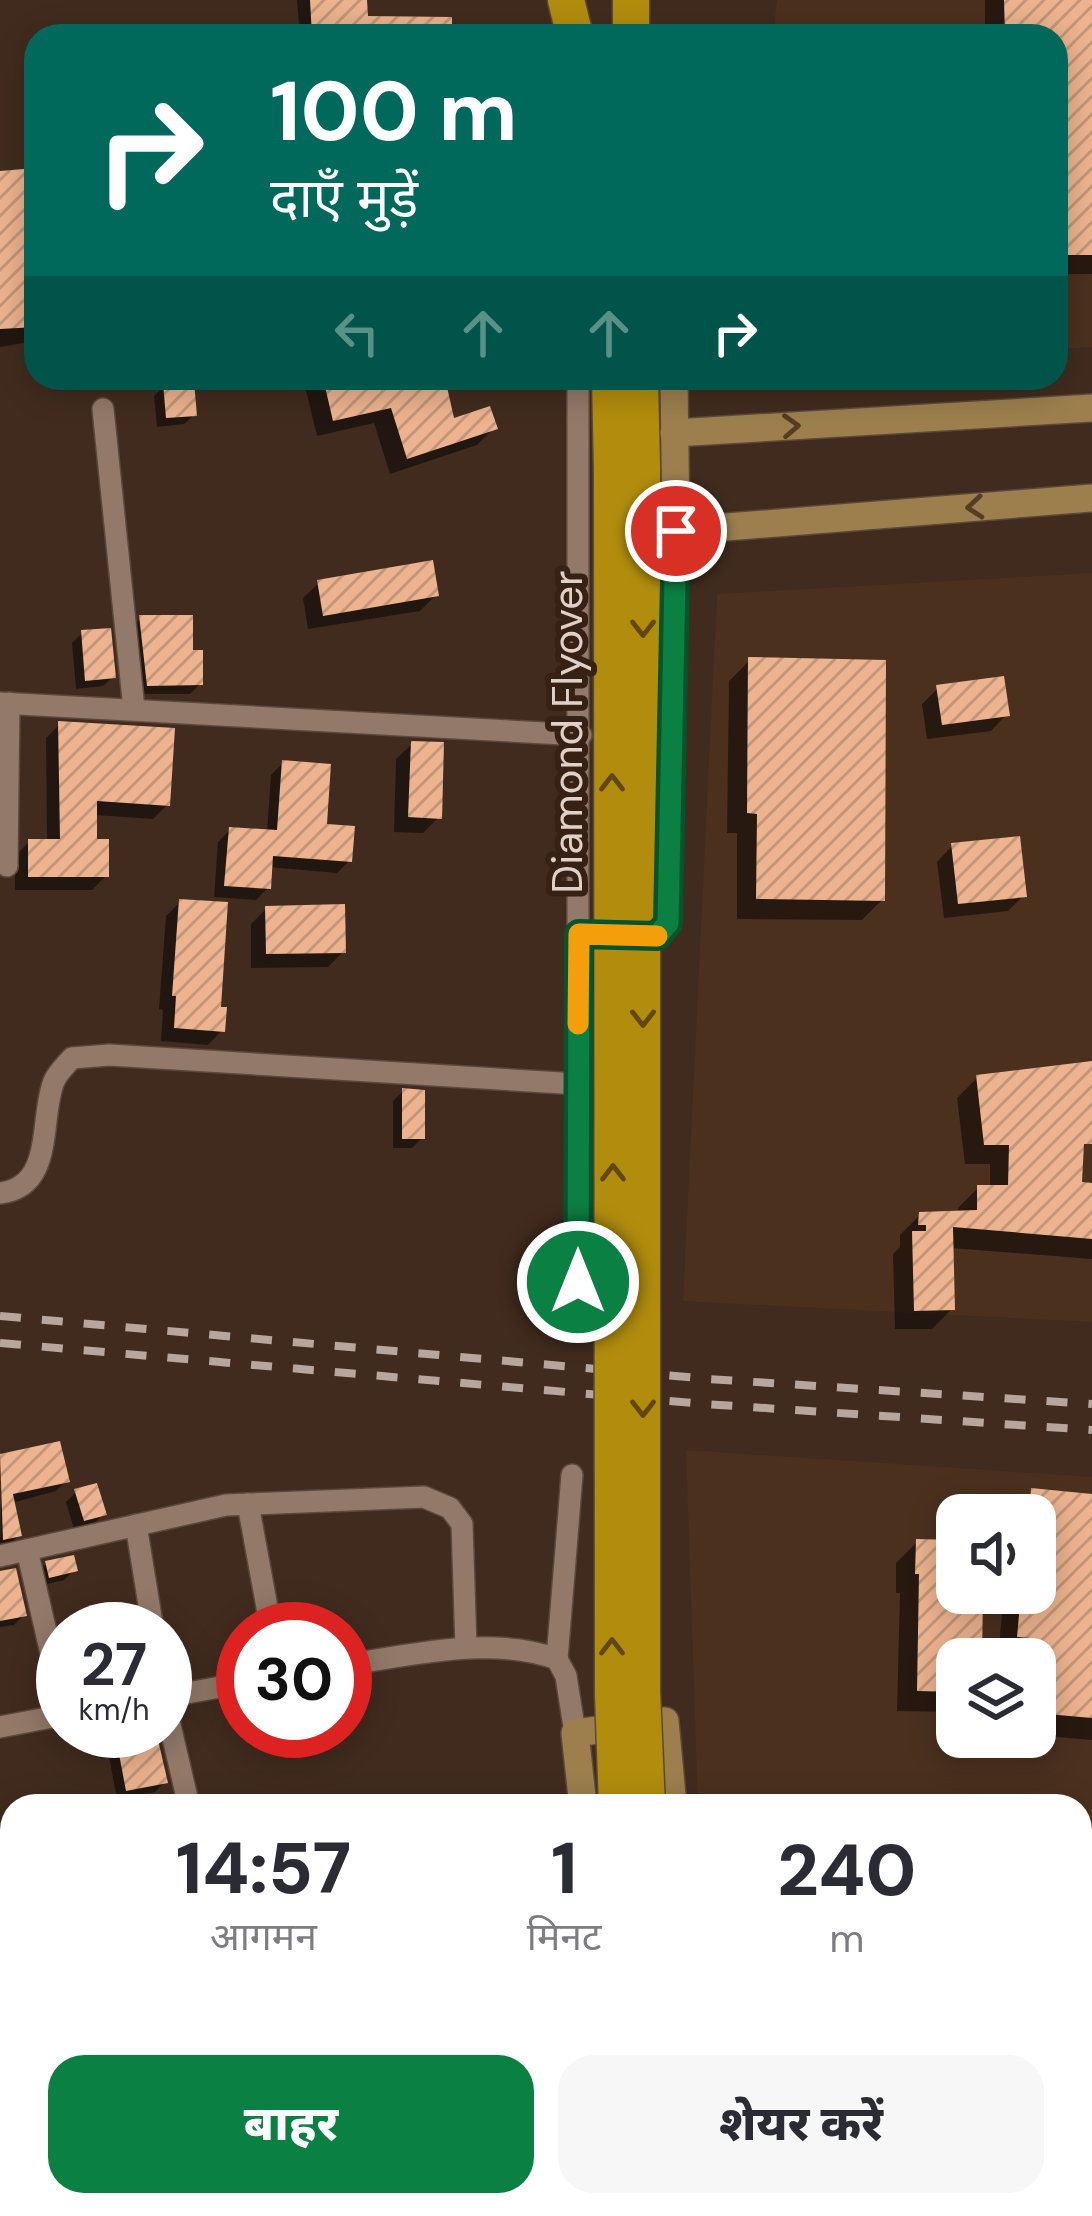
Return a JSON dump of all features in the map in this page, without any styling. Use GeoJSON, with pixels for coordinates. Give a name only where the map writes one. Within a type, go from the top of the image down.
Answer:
{"type":"FeatureCollection","features":[{"type":"Feature","properties":{"kind":"highway","name":"Diamond Flyover"},"geometry":{"type":"LineString","coordinates":[[610,390],[617,1794]]}},
{"type":"Feature","properties":{"kind":"highway","name":"Diamond Flyover"},"geometry":{"type":"LineString","coordinates":[[640,390],[642,1692],[646,1794]]}},
{"type":"Feature","properties":{"kind":"street"},"geometry":{"type":"LineString","coordinates":[[578,390],[578,1282]]}},
{"type":"Feature","properties":{"kind":"street"},"geometry":{"type":"LineString","coordinates":[[579,934],[657,936],[668,923],[674,390]]}},
{"type":"Feature","properties":{"kind":"street"},"geometry":{"type":"LineString","coordinates":[[674,433],[1092,408]]}},
{"type":"Feature","properties":{"kind":"street"},"geometry":{"type":"LineString","coordinates":[[103,409],[134,709]]}},
{"type":"Feature","properties":{"kind":"street"},"geometry":{"type":"LineString","coordinates":[[676,531],[1092,497]]}},
{"type":"Feature","properties":{"kind":"street"},"geometry":{"type":"LineString","coordinates":[[7,866],[5,704],[580,735]]}},
{"type":"Feature","properties":{"kind":"street"},"geometry":{"type":"LineString","coordinates":[[0,1193],[23,1185],[36,1170],[56,1076],[72,1058],[109,1055],[578,1084]]}},
{"type":"Feature","properties":{"kind":"street"},"geometry":{"type":"LineString","coordinates":[[572,1475],[557,1659],[566,1676],[582,1794]]}},
{"type":"Feature","properties":{"kind":"street"},"geometry":{"type":"LineString","coordinates":[[0,1556],[248,1504],[424,1497],[450,1508],[462,1524],[466,1648]]}},
{"type":"Feature","properties":{"kind":"street"},"geometry":{"type":"LineString","coordinates":[[248,1504],[266,1602]]}},
{"type":"Feature","properties":{"kind":"street"},"geometry":{"type":"LineString","coordinates":[[136,1525],[149,1602]]}},
{"type":"Feature","properties":{"kind":"street"},"geometry":{"type":"LineString","coordinates":[[27,1550],[39,1602]]}},
{"type":"Feature","properties":{"kind":"street"},"geometry":{"type":"LineString","coordinates":[[372,1661],[466,1648],[535,1651],[557,1659]]}},
{"type":"Feature","properties":{"kind":"street"},"geometry":{"type":"LineString","coordinates":[[0,1727],[36,1720]]}},
{"type":"Feature","properties":{"kind":"street"},"geometry":{"type":"LineString","coordinates":[[575,1733],[665,1721],[672,1794]]}},
{"type":"Feature","properties":{"kind":"street"},"geometry":{"type":"LineString","coordinates":[[178,1758],[186,1794]]}},
{"type":"Feature","properties":{"kind":"shaded area"},"geometry":{"type":"Polygon","coordinates":[[[777,0],[1092,0],[1092,347],[1068,348],[1068,24],[774,24],[777,0]]]}},
{"type":"Feature","properties":{"kind":"shaded area"},"geometry":{"type":"Polygon","coordinates":[[[1092,573],[1092,1322],[683,1301],[717,594],[1092,573]]]}},
{"type":"Feature","properties":{"kind":"shaded area"},"geometry":{"type":"Polygon","coordinates":[[[686,1450],[1092,1477],[1092,1794],[698,1794],[686,1450]]]}},
{"type":"Feature","properties":{"kind":"building"},"geometry":{"type":"Polygon","coordinates":[[[310,0],[367,0],[368,16],[452,17],[452,24],[311,24],[310,0]]]}},
{"type":"Feature","properties":{"kind":"building"},"geometry":{"type":"Polygon","coordinates":[[[1004,0],[1092,0],[1092,255],[1068,255],[1068,24],[1005,24],[1004,0]]]}},
{"type":"Feature","properties":{"kind":"building"},"geometry":{"type":"Polygon","coordinates":[[[24,169],[24,328],[0,329],[0,171],[24,169]]]}},
{"type":"Feature","properties":{"kind":"building"},"geometry":{"type":"Polygon","coordinates":[[[164,390],[195,390],[197,416],[166,418],[164,390]]]}},
{"type":"Feature","properties":{"kind":"building"},"geometry":{"type":"Polygon","coordinates":[[[326,390],[448,390],[454,418],[490,406],[498,429],[407,459],[391,408],[333,421],[326,390]]]}},
{"type":"Feature","properties":{"kind":"building"},"geometry":{"type":"Polygon","coordinates":[[[433,560],[439,596],[323,616],[317,580],[433,560]]]}},
{"type":"Feature","properties":{"kind":"building"},"geometry":{"type":"Polygon","coordinates":[[[139,615],[193,615],[193,650],[203,650],[203,685],[147,686],[139,615]]]}},
{"type":"Feature","properties":{"kind":"building"},"geometry":{"type":"Polygon","coordinates":[[[111,628],[116,678],[85,681],[81,630],[111,628]]]}},
{"type":"Feature","properties":{"kind":"building"},"geometry":{"type":"Polygon","coordinates":[[[748,657],[886,660],[885,901],[756,899],[757,814],[747,813],[748,657]]]}},
{"type":"Feature","properties":{"kind":"building"},"geometry":{"type":"Polygon","coordinates":[[[1004,676],[1010,716],[942,725],[936,685],[1004,676]]]}},
{"type":"Feature","properties":{"kind":"building"},"geometry":{"type":"Polygon","coordinates":[[[58,721],[175,728],[170,806],[97,801],[97,839],[109,839],[109,877],[28,877],[28,839],[60,839],[58,721]]]}},
{"type":"Feature","properties":{"kind":"building"},"geometry":{"type":"Polygon","coordinates":[[[411,741],[444,742],[442,819],[408,817],[411,741]]]}},
{"type":"Feature","properties":{"kind":"building"},"geometry":{"type":"Polygon","coordinates":[[[282,760],[331,764],[327,824],[355,826],[352,862],[273,856],[271,889],[224,886],[229,827],[277,830],[282,760]]]}},
{"type":"Feature","properties":{"kind":"building"},"geometry":{"type":"Polygon","coordinates":[[[1020,836],[1027,897],[958,904],[951,843],[1020,836]]]}},
{"type":"Feature","properties":{"kind":"building"},"geometry":{"type":"Polygon","coordinates":[[[179,899],[228,902],[221,1007],[227,1007],[225,1032],[174,1028],[179,899]]]}},
{"type":"Feature","properties":{"kind":"building"},"geometry":{"type":"Polygon","coordinates":[[[345,904],[346,953],[266,954],[265,906],[345,904]]]}},
{"type":"Feature","properties":{"kind":"building"},"geometry":{"type":"Polygon","coordinates":[[[1092,1061],[1092,1144],[1084,1144],[1082,1182],[1092,1183],[1092,1239],[953,1227],[955,1310],[914,1311],[912,1231],[926,1231],[926,1225],[918,1225],[919,1212],[977,1210],[977,1185],[1008,1185],[1009,1145],[984,1145],[976,1075],[1092,1061]]]}},
{"type":"Feature","properties":{"kind":"building"},"geometry":{"type":"Polygon","coordinates":[[[402,1088],[425,1090],[425,1139],[402,1139],[402,1088]]]}},
{"type":"Feature","properties":{"kind":"building"},"geometry":{"type":"Polygon","coordinates":[[[60,1441],[70,1482],[13,1494],[22,1536],[3,1540],[0,1454],[60,1441]]]}},
{"type":"Feature","properties":{"kind":"building"},"geometry":{"type":"Polygon","coordinates":[[[97,1483],[107,1515],[84,1521],[74,1489],[97,1483]]]}},
{"type":"Feature","properties":{"kind":"building"},"geometry":{"type":"Polygon","coordinates":[[[1031,1488],[1092,1494],[1092,1718],[1056,1715],[1056,1638],[1017,1637],[1019,1614],[1056,1614],[1056,1494],[1031,1494],[1031,1488]]]}},
{"type":"Feature","properties":{"kind":"building"},"geometry":{"type":"Polygon","coordinates":[[[916,1539],[936,1539],[936,1614],[983,1614],[982,1638],[936,1638],[936,1691],[917,1691],[919,1574],[915,1574],[916,1539]]]}},
{"type":"Feature","properties":{"kind":"building"},"geometry":{"type":"Polygon","coordinates":[[[74,1555],[78,1571],[49,1578],[45,1561],[74,1555]]]}},
{"type":"Feature","properties":{"kind":"building"},"geometry":{"type":"Polygon","coordinates":[[[16,1568],[27,1616],[0,1621],[0,1571],[16,1568]]]}},
{"type":"Feature","properties":{"kind":"building"},"geometry":{"type":"Polygon","coordinates":[[[120,1758],[162,1758],[168,1783],[126,1791],[120,1758]]]}},
{"type":"Feature","properties":{"kind":"railway"},"geometry":{"type":"LineString","coordinates":[[0,1316],[709,1379],[1092,1404]]}},
{"type":"Feature","properties":{"kind":"railway"},"geometry":{"type":"LineString","coordinates":[[0,1343],[705,1404],[1092,1430]]}},
{"type":"Feature","properties":{"kind":"slow traffic"},"geometry":{"type":"LineString","coordinates":[[578,1024],[579,934],[657,936]]}},
{"type":"Feature","properties":{"kind":"route"},"geometry":{"type":"LineString","coordinates":[[578,1282],[579,934],[657,936],[668,923],[676,531]]}}]}
